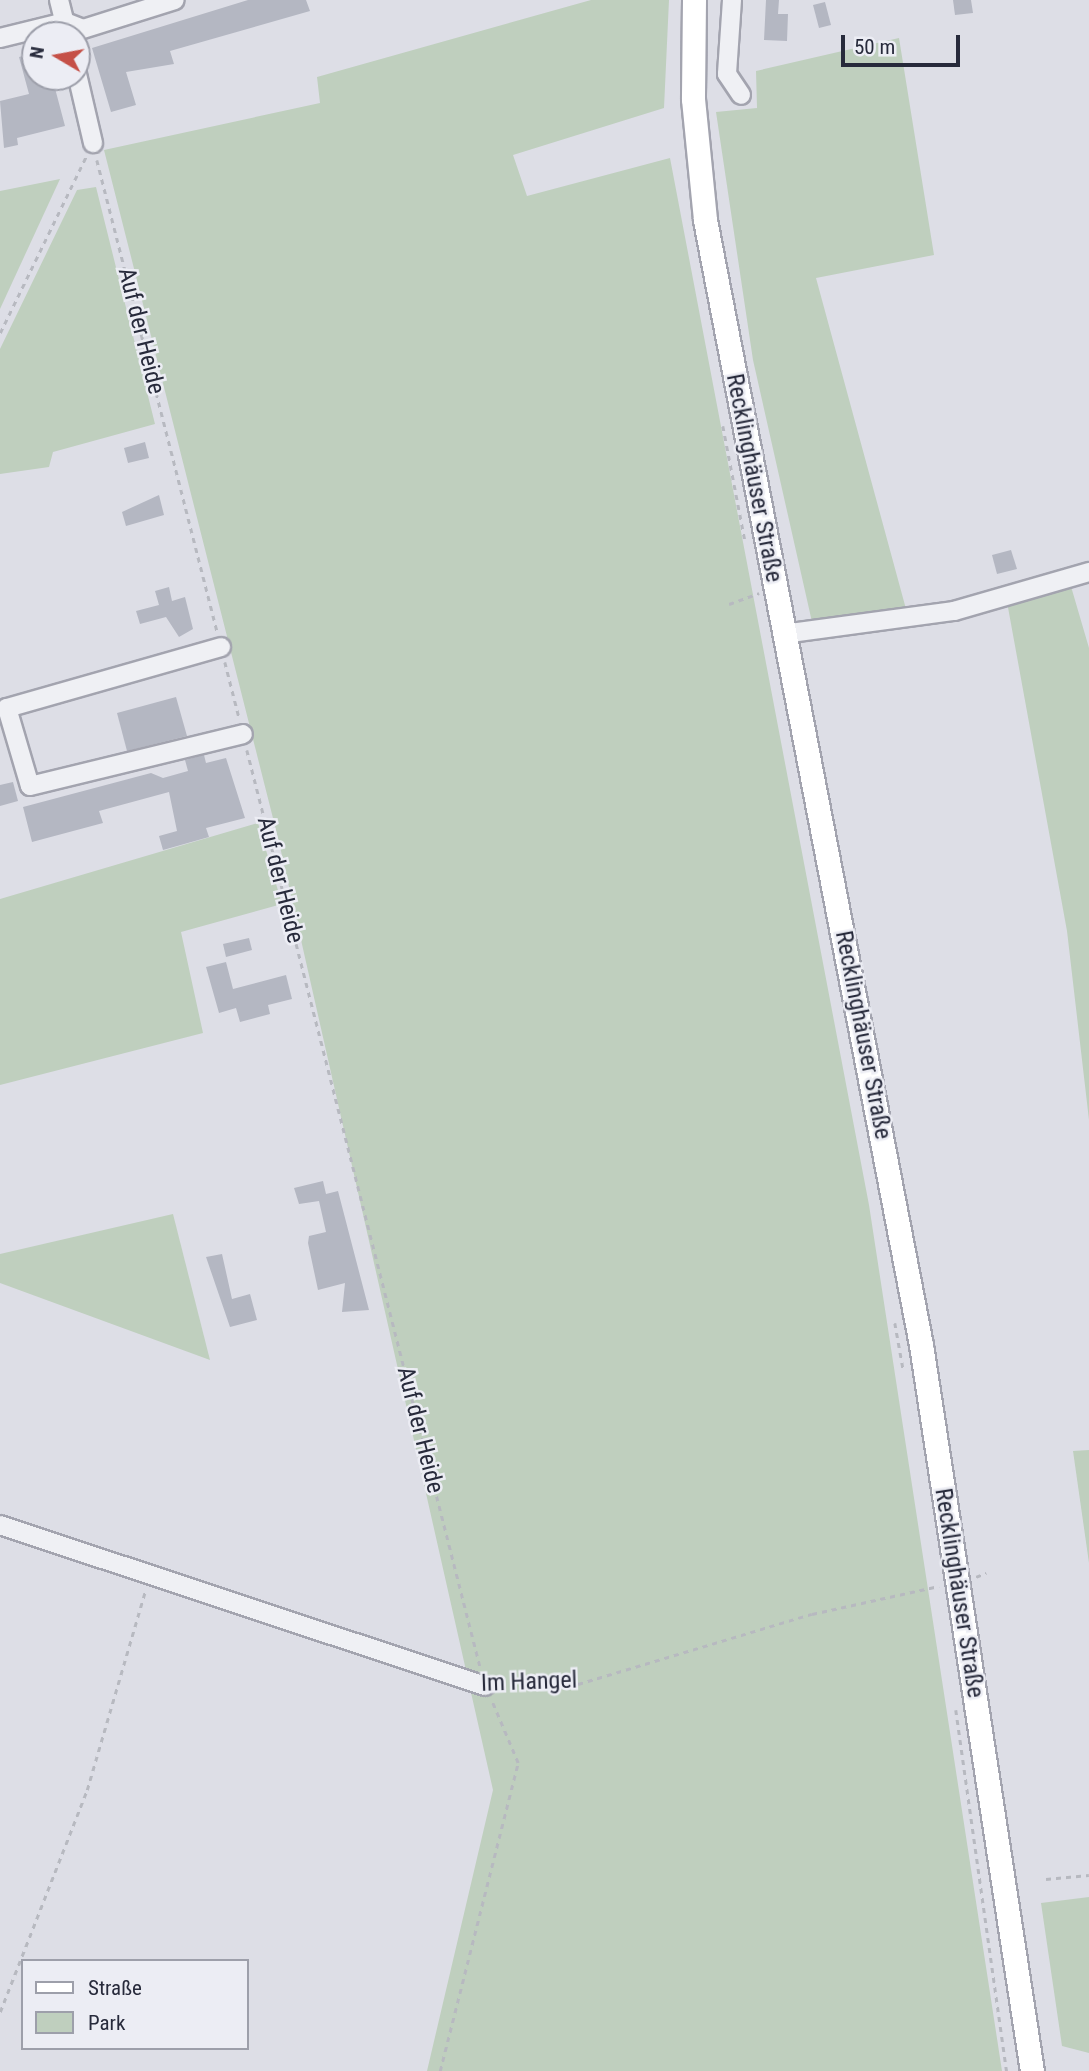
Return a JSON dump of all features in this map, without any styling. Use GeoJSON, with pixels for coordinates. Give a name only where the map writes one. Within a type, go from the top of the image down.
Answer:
{"type":"FeatureCollection","features":[{"type":"Feature","properties":{"kind":"main road","name":"Recklinghäuser Straße"},"geometry":{"type":"LineString","coordinates":[[694,0],[693,99],[705,220],[761,588],[783,634],[921,1345],[948,1585],[1032,2071]]}},
{"type":"Feature","properties":{"kind":"street"},"geometry":{"type":"LineString","coordinates":[[59,0],[64,21]]}},
{"type":"Feature","properties":{"kind":"street"},"geometry":{"type":"LineString","coordinates":[[732,0],[727,74],[741,95]]}},
{"type":"Feature","properties":{"kind":"street"},"geometry":{"type":"LineString","coordinates":[[91,26],[170,1]]}},
{"type":"Feature","properties":{"kind":"street"},"geometry":{"type":"LineString","coordinates":[[0,38],[21,35]]}},
{"type":"Feature","properties":{"kind":"street"},"geometry":{"type":"LineString","coordinates":[[81,91],[93,143]]}},
{"type":"Feature","properties":{"kind":"street"},"geometry":{"type":"LineString","coordinates":[[783,634],[954,611],[1089,572]]}},
{"type":"Feature","properties":{"kind":"street"},"geometry":{"type":"LineString","coordinates":[[221,647],[7,708],[30,786],[243,734]]}},
{"type":"Feature","properties":{"kind":"street","name":"Im Hangel"},"geometry":{"type":"LineString","coordinates":[[0,1525],[485,1685]]}},
{"type":"Feature","properties":{"kind":"path"},"geometry":{"type":"LineString","coordinates":[[0,333],[93,143]]}},
{"type":"Feature","properties":{"kind":"path","name":"Auf der Heide"},"geometry":{"type":"LineString","coordinates":[[93,143],[485,1685],[518,1763],[440,2071]]}},
{"type":"Feature","properties":{"kind":"path"},"geometry":{"type":"LineString","coordinates":[[723,423],[748,554]]}},
{"type":"Feature","properties":{"kind":"path"},"geometry":{"type":"LineString","coordinates":[[729,604],[761,588]]}},
{"type":"Feature","properties":{"kind":"path"},"geometry":{"type":"LineString","coordinates":[[759,608],[761,588]]}},
{"type":"Feature","properties":{"kind":"path"},"geometry":{"type":"LineString","coordinates":[[893,1308],[904,1374]]}},
{"type":"Feature","properties":{"kind":"path"},"geometry":{"type":"LineString","coordinates":[[936,1573],[948,1585],[940,1600]]}},
{"type":"Feature","properties":{"kind":"path","name":"Im Hangel"},"geometry":{"type":"LineString","coordinates":[[485,1685],[578,1684],[825,1611],[948,1585],[986,1573]]}},
{"type":"Feature","properties":{"kind":"path"},"geometry":{"type":"LineString","coordinates":[[0,2012],[87,1790],[149,1575]]}},
{"type":"Feature","properties":{"kind":"path"},"geometry":{"type":"LineString","coordinates":[[955,1708],[1007,2071]]}},
{"type":"Feature","properties":{"kind":"path"},"geometry":{"type":"LineString","coordinates":[[1046,1879],[1089,1875]]}},
{"type":"Feature","properties":{"kind":"green space"},"geometry":{"type":"Polygon","coordinates":[[[591,0],[669,0],[664,108],[513,155],[527,196],[670,158],[869,1205],[1002,2071],[427,2071],[493,1790],[278,838],[104,150],[320,103],[317,77],[591,0]]]}},
{"type":"Feature","properties":{"kind":"green space"},"geometry":{"type":"Polygon","coordinates":[[[899,38],[934,255],[816,278],[906,609],[812,622],[753,360],[716,112],[757,108],[756,71],[899,38]]]}},
{"type":"Feature","properties":{"kind":"green space"},"geometry":{"type":"Polygon","coordinates":[[[60,179],[0,309],[0,191],[60,179]]]}},
{"type":"Feature","properties":{"kind":"green space"},"geometry":{"type":"Polygon","coordinates":[[[96,187],[155,424],[53,452],[49,467],[0,474],[0,349],[77,190],[96,187]]]}},
{"type":"Feature","properties":{"kind":"green space"},"geometry":{"type":"Polygon","coordinates":[[[1070,583],[1089,648],[1089,1120],[1067,931],[1007,602],[1070,583]]]}},
{"type":"Feature","properties":{"kind":"green space"},"geometry":{"type":"Polygon","coordinates":[[[258,823],[282,904],[181,932],[203,1033],[0,1085],[0,899],[258,823]]]}},
{"type":"Feature","properties":{"kind":"green space"},"geometry":{"type":"Polygon","coordinates":[[[173,1214],[210,1360],[0,1283],[0,1254],[173,1214]]]}},
{"type":"Feature","properties":{"kind":"green space"},"geometry":{"type":"Polygon","coordinates":[[[1089,1450],[1089,1563],[1073,1451],[1089,1450]]]}},
{"type":"Feature","properties":{"kind":"green space"},"geometry":{"type":"Polygon","coordinates":[[[1089,1897],[1089,2053],[1062,2046],[1041,1903],[1089,1897]]]}},
{"type":"Feature","properties":{"kind":"building"},"geometry":{"type":"Polygon","coordinates":[[[248,0],[306,0],[310,11],[170,51],[174,64],[126,72],[136,105],[111,112],[92,48],[248,0]]]}},
{"type":"Feature","properties":{"kind":"building"},"geometry":{"type":"Polygon","coordinates":[[[766,0],[779,0],[778,14],[788,14],[787,41],[764,40],[766,0]]]}},
{"type":"Feature","properties":{"kind":"building"},"geometry":{"type":"Polygon","coordinates":[[[953,0],[971,0],[973,13],[955,15],[953,0]]]}},
{"type":"Feature","properties":{"kind":"building"},"geometry":{"type":"Polygon","coordinates":[[[825,2],[831,25],[819,28],[813,5],[825,2]]]}},
{"type":"Feature","properties":{"kind":"building"},"geometry":{"type":"Polygon","coordinates":[[[28,91],[56,91],[65,126],[17,138],[18,145],[4,148],[0,101],[29,94],[28,91]]]}},
{"type":"Feature","properties":{"kind":"building"},"geometry":{"type":"Polygon","coordinates":[[[145,442],[149,458],[128,463],[124,448],[145,442]]]}},
{"type":"Feature","properties":{"kind":"building"},"geometry":{"type":"Polygon","coordinates":[[[159,495],[164,515],[126,526],[122,512],[159,495]]]}},
{"type":"Feature","properties":{"kind":"building"},"geometry":{"type":"Polygon","coordinates":[[[1011,550],[1017,569],[997,574],[992,555],[1011,550]]]}},
{"type":"Feature","properties":{"kind":"building"},"geometry":{"type":"Polygon","coordinates":[[[169,587],[172,601],[185,597],[193,629],[179,637],[166,617],[140,624],[136,611],[159,605],[155,591],[169,587]]]}},
{"type":"Feature","properties":{"kind":"building"},"geometry":{"type":"Polygon","coordinates":[[[176,697],[187,736],[127,751],[117,713],[176,697]]]}},
{"type":"Feature","properties":{"kind":"building"},"geometry":{"type":"Polygon","coordinates":[[[204,755],[206,763],[226,758],[245,818],[206,828],[209,837],[163,850],[159,836],[177,831],[169,792],[99,811],[103,823],[32,842],[23,807],[151,773],[163,778],[188,771],[185,760],[204,755]]]}},
{"type":"Feature","properties":{"kind":"building"},"geometry":{"type":"Polygon","coordinates":[[[13,782],[18,801],[0,806],[0,785],[13,782]]]}},
{"type":"Feature","properties":{"kind":"building"},"geometry":{"type":"Polygon","coordinates":[[[249,938],[252,950],[226,957],[223,944],[249,938]]]}},
{"type":"Feature","properties":{"kind":"building"},"geometry":{"type":"Polygon","coordinates":[[[226,962],[233,989],[286,975],[292,999],[268,1005],[270,1014],[240,1022],[236,1008],[219,1013],[206,967],[226,962]]]}},
{"type":"Feature","properties":{"kind":"building"},"geometry":{"type":"Polygon","coordinates":[[[323,1181],[326,1194],[338,1191],[369,1310],[342,1312],[345,1283],[318,1290],[308,1243],[309,1236],[326,1232],[319,1201],[299,1204],[294,1188],[323,1181]]]}},
{"type":"Feature","properties":{"kind":"building"},"geometry":{"type":"Polygon","coordinates":[[[222,1254],[232,1299],[250,1294],[257,1320],[230,1327],[206,1257],[222,1254]]]}}]}
